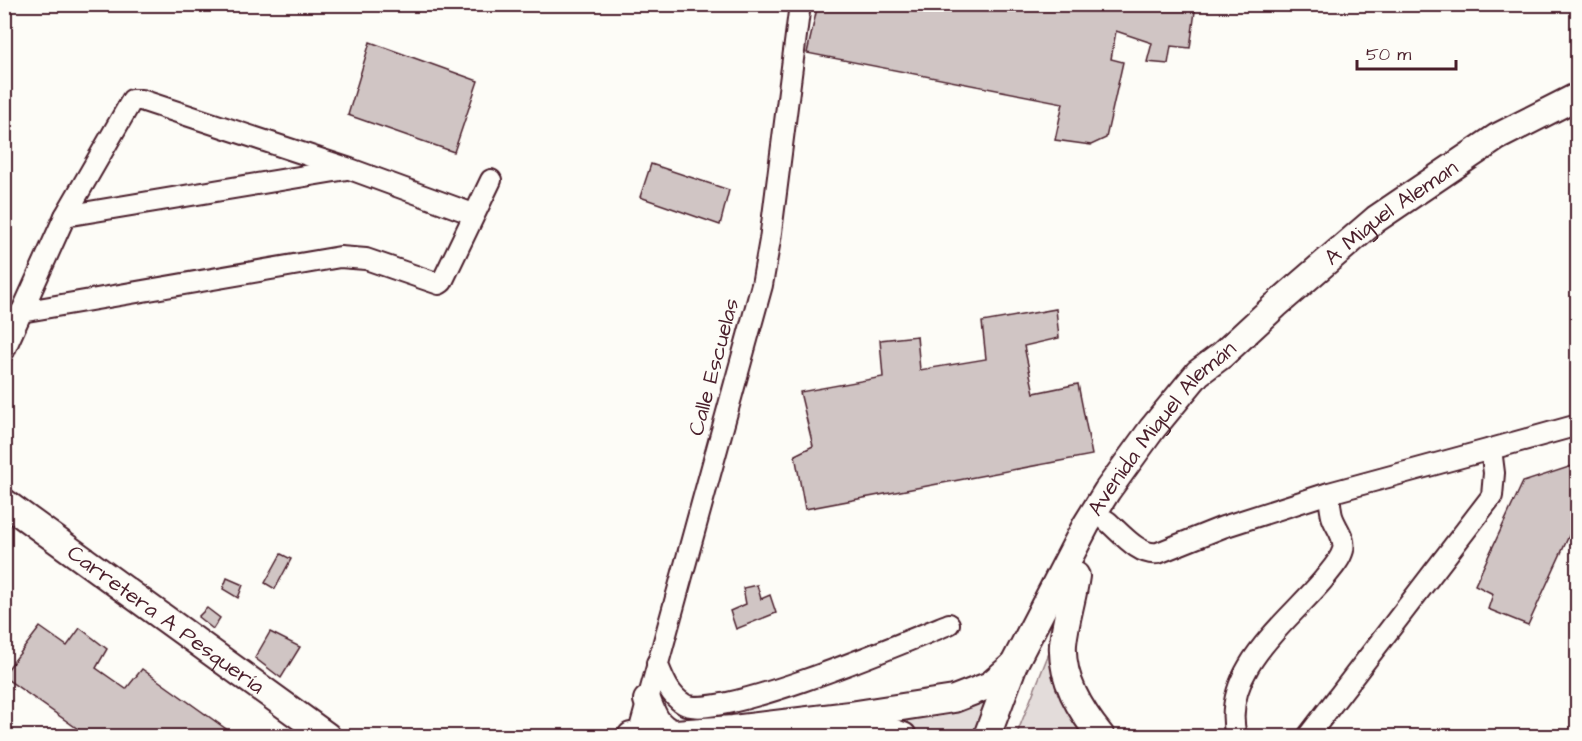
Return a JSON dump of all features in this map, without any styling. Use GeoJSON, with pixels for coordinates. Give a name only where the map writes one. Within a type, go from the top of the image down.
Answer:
{"type":"FeatureCollection","features":[{"type":"Feature","properties":{"kind":"main road","name":"A Miguel Aleman"},"geometry":{"type":"LineString","coordinates":[[1222,355],[1376,219],[1497,137],[1578,96]]}},
{"type":"Feature","properties":{"kind":"main road","name":"Avenida Miguel Alemán"},"geometry":{"type":"LineString","coordinates":[[987,736],[1014,664],[1086,525],[1107,491],[1207,382],[1222,355]]}},
{"type":"Feature","properties":{"kind":"main road","name":"Avenida Miguel Alemán"},"geometry":{"type":"LineString","coordinates":[[1005,736],[1042,642],[1076,576],[1157,434]]}},
{"type":"Feature","properties":{"kind":"main road","name":"Carretera A Pesquería"},"geometry":{"type":"LineString","coordinates":[[4,502],[327,736]]}},
{"type":"Feature","properties":{"kind":"main road"},"geometry":{"type":"LineString","coordinates":[[1076,576],[1063,644],[1066,676],[1085,715],[1101,736]]}},
{"type":"Feature","properties":{"kind":"main road"},"geometry":{"type":"LineString","coordinates":[[636,736],[733,729],[850,715],[954,699],[990,685],[1014,664]]}},
{"type":"Feature","properties":{"kind":"main road"},"geometry":{"type":"LineString","coordinates":[[647,700],[657,722],[664,730],[673,733]]}},
{"type":"Feature","properties":{"kind":"main road"},"geometry":{"type":"LineString","coordinates":[[841,736],[874,730],[903,736]]}},
{"type":"Feature","properties":{"kind":"street","name":"Calle Escuelas"},"geometry":{"type":"LineString","coordinates":[[636,736],[762,285],[770,240],[800,4]]}},
{"type":"Feature","properties":{"kind":"street"},"geometry":{"type":"LineString","coordinates":[[4,351],[65,216],[129,104],[135,100],[141,100],[350,169],[473,214]]}},
{"type":"Feature","properties":{"kind":"street"},"geometry":{"type":"LineString","coordinates":[[65,216],[350,169]]}},
{"type":"Feature","properties":{"kind":"street"},"geometry":{"type":"LineString","coordinates":[[21,312],[340,257],[366,259],[439,284],[442,282],[490,180]]}},
{"type":"Feature","properties":{"kind":"street"},"geometry":{"type":"LineString","coordinates":[[1107,521],[1141,550],[1150,554],[1158,553],[1223,527],[1329,493],[1578,425]]}},
{"type":"Feature","properties":{"kind":"street"},"geometry":{"type":"LineString","coordinates":[[1308,736],[1492,496],[1494,473],[1491,450]]}},
{"type":"Feature","properties":{"kind":"street"},"geometry":{"type":"LineString","coordinates":[[1236,736],[1232,720],[1233,704],[1240,684],[1255,656],[1314,591],[1343,552],[1344,544],[1331,513],[1329,493]]}},
{"type":"Feature","properties":{"kind":"street"},"geometry":{"type":"LineString","coordinates":[[657,663],[668,687],[684,704],[697,707],[716,706],[824,674],[949,624]]}},
{"type":"Feature","properties":{"kind":"shaded area"},"geometry":{"type":"Polygon","coordinates":[[[1053,643],[1090,736],[1016,736],[1053,643]]]}},
{"type":"Feature","properties":{"kind":"shaded area"},"geometry":{"type":"Polygon","coordinates":[[[990,697],[972,736],[912,736],[840,729],[813,736],[739,736],[990,697]]]}},
{"type":"Feature","properties":{"kind":"building"},"geometry":{"type":"Polygon","coordinates":[[[818,4],[1196,4],[1190,48],[1171,46],[1168,64],[1147,62],[1152,43],[1116,31],[1111,59],[1123,62],[1106,138],[1091,145],[1055,140],[1063,103],[807,53],[818,4]]]}},
{"type":"Feature","properties":{"kind":"building"},"geometry":{"type":"Polygon","coordinates":[[[370,42],[478,81],[454,152],[348,115],[370,42]]]}},
{"type":"Feature","properties":{"kind":"building"},"geometry":{"type":"Polygon","coordinates":[[[651,164],[729,190],[720,225],[640,197],[651,164]]]}},
{"type":"Feature","properties":{"kind":"building"},"geometry":{"type":"Polygon","coordinates":[[[1056,309],[1059,338],[1024,346],[1034,393],[1078,384],[1092,455],[805,509],[795,455],[813,446],[800,392],[883,377],[880,340],[917,336],[920,370],[986,359],[982,322],[1056,309]]]}},
{"type":"Feature","properties":{"kind":"building"},"geometry":{"type":"Polygon","coordinates":[[[1578,464],[1578,516],[1528,625],[1488,609],[1493,594],[1475,585],[1523,482],[1578,464]]]}},
{"type":"Feature","properties":{"kind":"building"},"geometry":{"type":"Polygon","coordinates":[[[281,554],[291,559],[275,589],[265,583],[281,554]]]}},
{"type":"Feature","properties":{"kind":"building"},"geometry":{"type":"Polygon","coordinates":[[[227,578],[243,585],[238,598],[223,589],[227,578]]]}},
{"type":"Feature","properties":{"kind":"building"},"geometry":{"type":"Polygon","coordinates":[[[757,585],[761,599],[770,595],[776,613],[736,629],[730,611],[746,604],[743,588],[757,585]]]}},
{"type":"Feature","properties":{"kind":"building"},"geometry":{"type":"Polygon","coordinates":[[[207,608],[220,618],[213,629],[198,617],[207,608]]]}},
{"type":"Feature","properties":{"kind":"building"},"geometry":{"type":"Polygon","coordinates":[[[40,627],[67,646],[80,628],[107,649],[96,668],[126,689],[142,669],[236,736],[88,736],[4,677],[40,627]]]}},
{"type":"Feature","properties":{"kind":"building"},"geometry":{"type":"Polygon","coordinates":[[[270,632],[300,647],[281,678],[255,658],[270,632]]]}}]}
